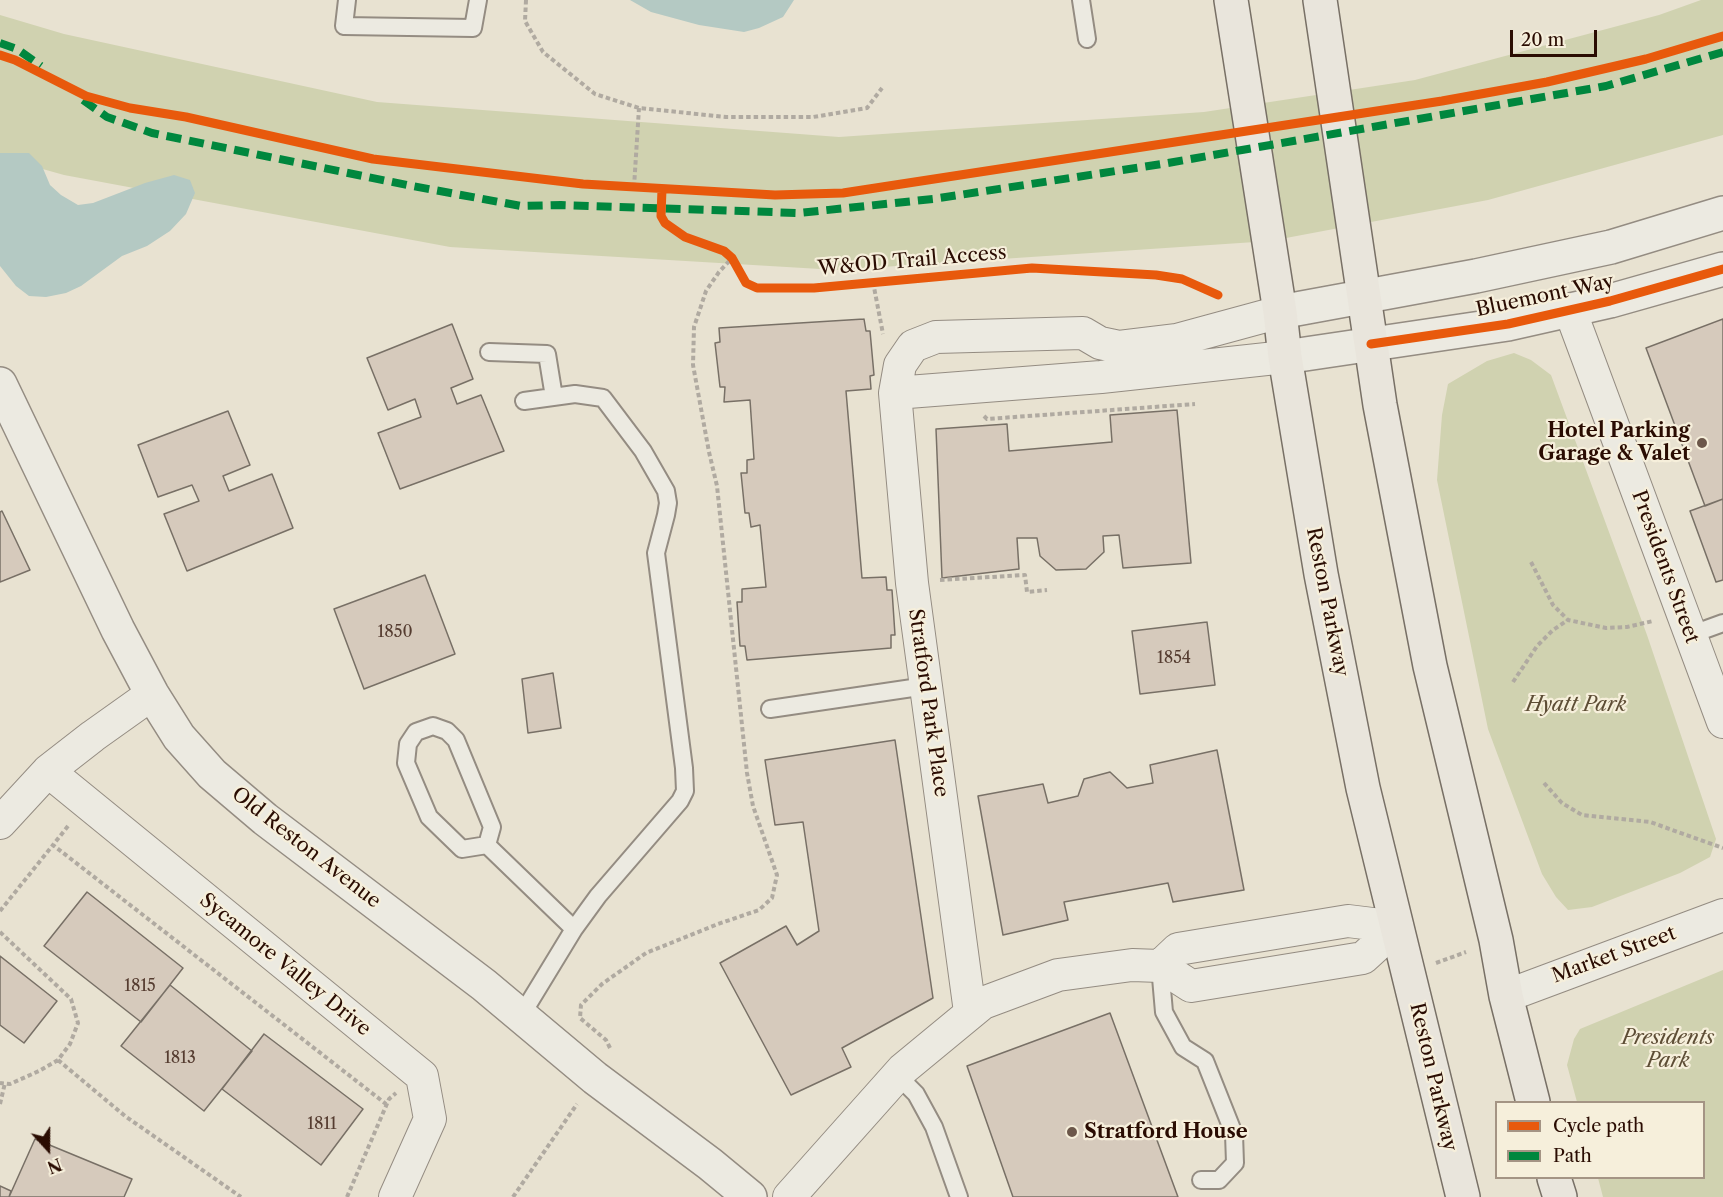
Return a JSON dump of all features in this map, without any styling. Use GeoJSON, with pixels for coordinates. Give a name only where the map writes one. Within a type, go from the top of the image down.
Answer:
{"type":"FeatureCollection","features":[{"type":"Feature","properties":{"kind":"main road"},"geometry":{"type":"LineString","coordinates":[[1209,0],[1216,6],[1240,55]]}},
{"type":"Feature","properties":{"kind":"main road","name":"Reston Parkway"},"geometry":{"type":"LineString","coordinates":[[1231,0],[1285,357],[1321,574],[1364,788],[1463,1197]]}},
{"type":"Feature","properties":{"kind":"main road"},"geometry":{"type":"LineString","coordinates":[[1320,0],[1380,405],[1430,666],[1496,940],[1506,996],[1533,1101]]}},
{"type":"Feature","properties":{"kind":"main road"},"geometry":{"type":"LineString","coordinates":[[1554,1179],[1560,1197]]}},
{"type":"Feature","properties":{"kind":"street","name":"Bluemont Way"},"geometry":{"type":"LineString","coordinates":[[1280,312],[1476,276],[1611,247],[1723,213]]}},
{"type":"Feature","properties":{"kind":"street","name":"Bluemont Way"},"geometry":{"type":"LineString","coordinates":[[1285,357],[1508,324],[1673,284],[1723,269]]}},
{"type":"Feature","properties":{"kind":"street","name":"Presidents Street"},"geometry":{"type":"LineString","coordinates":[[1570,310],[1723,722]]}},
{"type":"Feature","properties":{"kind":"street","name":"Stratford Park Place"},"geometry":{"type":"LineString","coordinates":[[1101,360],[1119,347],[1177,340],[1280,312]]}},
{"type":"Feature","properties":{"kind":"street","name":"Stratford Park Place"},"geometry":{"type":"LineString","coordinates":[[970,1012],[912,583],[895,393],[900,365],[913,346],[936,337],[1083,333],[1101,360]]}},
{"type":"Feature","properties":{"kind":"street","name":"Stratford Park Place"},"geometry":{"type":"LineString","coordinates":[[895,393],[1101,360],[1285,357]]}},
{"type":"Feature","properties":{"kind":"street","name":"Old Reston Avenue"},"geometry":{"type":"LineString","coordinates":[[0,384],[118,630],[152,694],[179,737],[212,774],[265,819],[484,985],[595,1078],[710,1164],[750,1197]]}},
{"type":"Feature","properties":{"kind":"street"},"geometry":{"type":"LineString","coordinates":[[0,823],[48,771],[152,694]]}},
{"type":"Feature","properties":{"kind":"street","name":"Sycamore Valley Drive"},"geometry":{"type":"LineString","coordinates":[[48,771],[422,1076],[430,1119],[395,1197]]}},
{"type":"Feature","properties":{"kind":"street","name":"Market Street"},"geometry":{"type":"LineString","coordinates":[[1506,996],[1723,915]]}},
{"type":"Feature","properties":{"kind":"street"},"geometry":{"type":"LineString","coordinates":[[789,1197],[903,1069],[983,1003],[1058,975],[1132,965],[1160,966],[1178,949],[1348,921],[1397,927]]}},
{"type":"Feature","properties":{"kind":"lane"},"geometry":{"type":"LineString","coordinates":[[347,0],[345,27],[473,28],[478,0]]}},
{"type":"Feature","properties":{"kind":"lane"},"geometry":{"type":"LineString","coordinates":[[1081,0],[1087,39]]}},
{"type":"Feature","properties":{"kind":"lane"},"geometry":{"type":"LineString","coordinates":[[489,352],[547,354],[554,397]]}},
{"type":"Feature","properties":{"kind":"lane"},"geometry":{"type":"LineString","coordinates":[[521,1016],[574,929],[598,896],[680,801],[685,791],[656,553],[668,503],[666,491],[643,451],[603,398],[575,394],[524,401]]}},
{"type":"Feature","properties":{"kind":"lane"},"geometry":{"type":"LineString","coordinates":[[1690,634],[1723,623]]}},
{"type":"Feature","properties":{"kind":"lane"},"geometry":{"type":"LineString","coordinates":[[770,709],[926,686]]}},
{"type":"Feature","properties":{"kind":"lane"},"geometry":{"type":"LineString","coordinates":[[433,726],[447,731],[456,740],[492,827],[487,845],[462,849],[429,817],[406,764],[408,744],[416,732],[433,726]]}},
{"type":"Feature","properties":{"kind":"lane"},"geometry":{"type":"LineString","coordinates":[[487,845],[574,929]]}},
{"type":"Feature","properties":{"kind":"lane"},"geometry":{"type":"LineString","coordinates":[[1160,966],[1164,1012],[1183,1047],[1205,1061],[1234,1134],[1235,1163],[1219,1180],[1201,1180]]}},
{"type":"Feature","properties":{"kind":"lane"},"geometry":{"type":"LineString","coordinates":[[898,1076],[916,1094],[934,1127],[959,1197]]}},
{"type":"Feature","properties":{"kind":"path"},"geometry":{"type":"LineString","coordinates":[[526,0],[525,21],[543,52],[594,94],[639,108],[726,117],[813,117],[867,108],[882,88]]}},
{"type":"Feature","properties":{"kind":"path"},"geometry":{"type":"LineString","coordinates":[[634,187],[639,108]]}},
{"type":"Feature","properties":{"kind":"path"},"geometry":{"type":"LineString","coordinates":[[724,251],[732,258],[736,267]]}},
{"type":"Feature","properties":{"kind":"path"},"geometry":{"type":"LineString","coordinates":[[979,410],[987,419],[1196,404]]}},
{"type":"Feature","properties":{"kind":"path"},"geometry":{"type":"LineString","coordinates":[[1531,562],[1553,605],[1568,620],[1606,628],[1627,627],[1653,621]]}},
{"type":"Feature","properties":{"kind":"path"},"geometry":{"type":"LineString","coordinates":[[938,569],[939,580],[1025,575],[1027,592],[1047,590]]}},
{"type":"Feature","properties":{"kind":"path"},"geometry":{"type":"LineString","coordinates":[[1513,682],[1537,646],[1553,630],[1568,620]]}},
{"type":"Feature","properties":{"kind":"path"},"geometry":{"type":"LineString","coordinates":[[1544,783],[1562,803],[1582,815],[1650,822],[1723,848]]}},
{"type":"Feature","properties":{"kind":"path"},"geometry":{"type":"LineString","coordinates":[[0,911],[87,803]]}},
{"type":"Feature","properties":{"kind":"path"},"geometry":{"type":"LineString","coordinates":[[53,845],[386,1104]]}},
{"type":"Feature","properties":{"kind":"path"},"geometry":{"type":"LineString","coordinates":[[0,932],[71,999],[78,1023],[70,1044],[58,1060],[10,1084],[2,1083],[0,1104]]}},
{"type":"Feature","properties":{"kind":"path"},"geometry":{"type":"LineString","coordinates":[[1435,964],[1466,952]]}},
{"type":"Feature","properties":{"kind":"path"},"geometry":{"type":"LineString","coordinates":[[58,1060],[125,1116],[241,1197]]}},
{"type":"Feature","properties":{"kind":"path"},"geometry":{"type":"LineString","coordinates":[[346,1197],[386,1104],[398,1092]]}},
{"type":"Feature","properties":{"kind":"green space"},"geometry":{"type":"Polygon","coordinates":[[[1701,0],[1723,0],[1723,135],[1488,200],[1270,241],[837,270],[450,247],[64,175],[0,157],[0,15],[64,34],[377,102],[839,137],[1204,112],[1415,80],[1659,15],[1701,0]]]}},
{"type":"Feature","properties":{"kind":"green space","name":"Hyatt Park"},"geometry":{"type":"Polygon","coordinates":[[[1514,353],[1531,360],[1551,375],[1647,635],[1716,839],[1710,857],[1680,873],[1592,907],[1568,910],[1556,897],[1542,874],[1488,729],[1437,480],[1442,415],[1448,384],[1487,361],[1514,353]]]}},
{"type":"Feature","properties":{"kind":"green space","name":"Presidents Park"},"geometry":{"type":"Polygon","coordinates":[[[1723,970],[1723,1197],[1603,1197],[1598,1179],[1705,1179],[1705,1101],[1577,1101],[1567,1065],[1574,1039],[1580,1029],[1723,970]]]}},
{"type":"Feature","properties":{"kind":"water"},"geometry":{"type":"Polygon","coordinates":[[[630,0],[794,0],[783,17],[744,32],[699,25],[651,12],[630,0]]]}},
{"type":"Feature","properties":{"kind":"water"},"geometry":{"type":"Polygon","coordinates":[[[0,153],[29,153],[42,166],[50,185],[78,205],[93,203],[145,183],[174,175],[190,180],[195,193],[186,214],[170,231],[147,246],[122,256],[81,286],[66,293],[46,297],[29,296],[16,286],[0,266],[0,153]]]}},
{"type":"Feature","properties":{"kind":"building"},"geometry":{"type":"Polygon","coordinates":[[[864,319],[866,331],[870,331],[874,375],[870,376],[871,389],[846,391],[862,578],[886,577],[887,590],[892,590],[895,635],[891,635],[891,648],[747,660],[745,646],[740,646],[737,602],[742,602],[742,589],[766,587],[760,525],[751,527],[749,513],[745,513],[741,473],[747,473],[747,460],[754,459],[750,400],[724,402],[725,387],[720,387],[715,343],[720,342],[719,328],[864,319]]]}},
{"type":"Feature","properties":{"kind":"building","name":"Hotel Parking Garage & Valet"},"geometry":{"type":"Polygon","coordinates":[[[1723,319],[1723,499],[1705,506],[1646,348],[1723,319]]]}},
{"type":"Feature","properties":{"kind":"building"},"geometry":{"type":"Polygon","coordinates":[[[452,324],[473,379],[451,388],[457,404],[481,395],[504,451],[400,489],[378,433],[421,417],[415,399],[388,410],[367,358],[452,324]]]}},
{"type":"Feature","properties":{"kind":"building"},"geometry":{"type":"Polygon","coordinates":[[[1177,410],[1191,563],[1123,568],[1119,535],[1103,536],[1104,552],[1086,569],[1056,570],[1040,556],[1037,538],[1017,538],[1019,569],[942,578],[936,429],[1007,424],[1009,451],[1112,442],[1110,415],[1177,410]]]}},
{"type":"Feature","properties":{"kind":"building"},"geometry":{"type":"Polygon","coordinates":[[[228,411],[250,465],[223,476],[229,491],[272,474],[293,528],[187,571],[164,514],[199,501],[192,485],[158,497],[138,445],[228,411]]]}},
{"type":"Feature","properties":{"kind":"building"},"geometry":{"type":"Polygon","coordinates":[[[1723,499],[1723,580],[1716,582],[1690,511],[1723,499]]]}},
{"type":"Feature","properties":{"kind":"building"},"geometry":{"type":"Polygon","coordinates":[[[2,511],[30,570],[0,582],[0,512],[2,511]]]}},
{"type":"Feature","properties":{"kind":"building"},"geometry":{"type":"Polygon","coordinates":[[[425,575],[455,654],[364,689],[334,609],[425,575]]]}},
{"type":"Feature","properties":{"kind":"building"},"geometry":{"type":"Polygon","coordinates":[[[1207,622],[1215,685],[1140,694],[1132,631],[1207,622]]]}},
{"type":"Feature","properties":{"kind":"building"},"geometry":{"type":"Polygon","coordinates":[[[553,673],[561,728],[528,733],[522,679],[553,673]]]}},
{"type":"Feature","properties":{"kind":"building"},"geometry":{"type":"Polygon","coordinates":[[[895,740],[933,998],[842,1048],[851,1067],[791,1095],[720,963],[786,926],[797,945],[819,931],[803,822],[775,825],[765,760],[895,740]]]}},
{"type":"Feature","properties":{"kind":"building"},"geometry":{"type":"Polygon","coordinates":[[[1217,750],[1244,890],[1173,902],[1168,883],[1064,902],[1068,920],[1003,935],[978,796],[1043,784],[1048,803],[1078,796],[1084,779],[1110,772],[1127,788],[1153,783],[1150,765],[1217,750]]]}},
{"type":"Feature","properties":{"kind":"building"},"geometry":{"type":"Polygon","coordinates":[[[87,892],[183,968],[141,1022],[44,946],[87,892]]]}},
{"type":"Feature","properties":{"kind":"building"},"geometry":{"type":"Polygon","coordinates":[[[0,956],[57,1001],[24,1043],[0,1025],[0,956]]]}},
{"type":"Feature","properties":{"kind":"building"},"geometry":{"type":"Polygon","coordinates":[[[170,985],[252,1051],[204,1111],[121,1046],[170,985]]]}},
{"type":"Feature","properties":{"kind":"building","name":"Stratford House"},"geometry":{"type":"Polygon","coordinates":[[[1110,1013],[1178,1197],[1013,1197],[967,1066],[1110,1013]]]}},
{"type":"Feature","properties":{"kind":"building"},"geometry":{"type":"Polygon","coordinates":[[[264,1034],[363,1109],[321,1165],[222,1089],[264,1034]]]}},
{"type":"Feature","properties":{"kind":"building"},"geometry":{"type":"Polygon","coordinates":[[[35,1139],[132,1179],[124,1197],[9,1197],[35,1139]]]}},
{"type":"Feature","properties":{"kind":"building"},"geometry":{"type":"Polygon","coordinates":[[[0,1186],[11,1191],[9,1197],[0,1197],[0,1186]]]}},
{"type":"Feature","properties":{"kind":"marked path"},"geometry":{"type":"LineString","coordinates":[[0,43],[17,49],[41,66]]}},
{"type":"Feature","properties":{"kind":"marked path"},"geometry":{"type":"LineString","coordinates":[[83,100],[107,117],[152,133],[521,206],[561,205],[799,213],[933,199],[1168,163],[1606,86],[1723,52]]}},
{"type":"Feature","properties":{"kind":"cycle path"},"geometry":{"type":"LineString","coordinates":[[0,55],[15,60],[86,96],[130,108],[186,117],[373,159],[583,184],[775,195],[843,193],[1442,101],[1547,82],[1646,59],[1723,36]]}},
{"type":"Feature","properties":{"kind":"cycle path","name":"W&OD Trail Access"},"geometry":{"type":"LineString","coordinates":[[662,189],[661,216],[665,223],[685,237],[724,251],[732,258],[746,283],[757,288],[814,288],[1032,268],[1156,275],[1182,279],[1218,295]]}},
{"type":"Feature","properties":{"kind":"cycle path"},"geometry":{"type":"LineString","coordinates":[[1371,344],[1508,324],[1610,301],[1723,269]]}},
{"type":"Feature","properties":{"kind":"place","name":"Hotel Parking Garage & Valet"},"geometry":{"type":"Point","coordinates":[1702,443]}},
{"type":"Feature","properties":{"kind":"place","name":"Stratford House"},"geometry":{"type":"Point","coordinates":[1072,1132]}}]}
